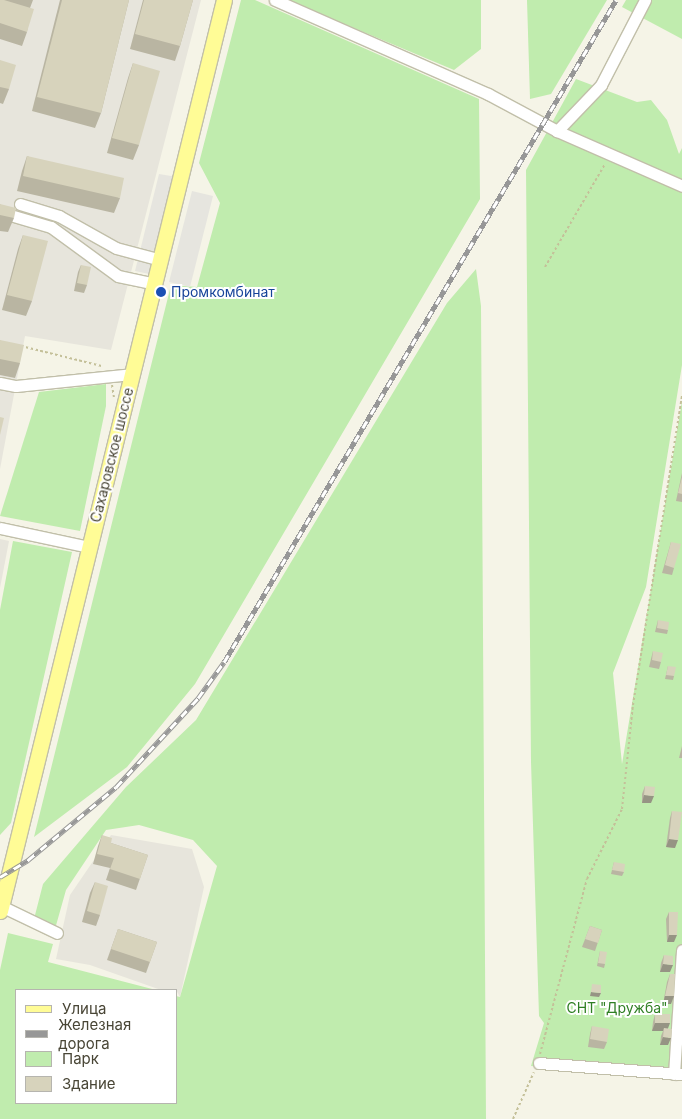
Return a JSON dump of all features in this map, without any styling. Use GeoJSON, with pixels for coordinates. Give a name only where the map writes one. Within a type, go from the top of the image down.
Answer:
{"type":"FeatureCollection","features":[{"type":"Feature","properties":{"kind":"main road","name":"Сахаровское шоссе"},"geometry":{"type":"LineString","coordinates":[[0,909],[224,0]]}},
{"type":"Feature","properties":{"kind":"street"},"geometry":{"type":"LineString","coordinates":[[275,0],[488,94],[556,131],[610,152],[682,186]]}},
{"type":"Feature","properties":{"kind":"street"},"geometry":{"type":"LineString","coordinates":[[556,131],[601,84],[645,0]]}},
{"type":"Feature","properties":{"kind":"street"},"geometry":{"type":"LineString","coordinates":[[20,204],[59,216],[116,248],[161,260]]}},
{"type":"Feature","properties":{"kind":"street"},"geometry":{"type":"LineString","coordinates":[[0,212],[51,227],[118,276],[155,284]]}},
{"type":"Feature","properties":{"kind":"street"},"geometry":{"type":"LineString","coordinates":[[0,383],[16,386],[133,374]]}},
{"type":"Feature","properties":{"kind":"street"},"geometry":{"type":"LineString","coordinates":[[0,528],[89,547]]}},
{"type":"Feature","properties":{"kind":"street"},"geometry":{"type":"LineString","coordinates":[[0,909],[57,933]]}},
{"type":"Feature","properties":{"kind":"street"},"geometry":{"type":"LineString","coordinates":[[539,1063],[678,1074],[682,950]]}},
{"type":"Feature","properties":{"kind":"path"},"geometry":{"type":"LineString","coordinates":[[545,267],[592,192],[610,152]]}},
{"type":"Feature","properties":{"kind":"path"},"geometry":{"type":"LineString","coordinates":[[19,345],[104,367]]}},
{"type":"Feature","properties":{"kind":"path"},"geometry":{"type":"LineString","coordinates":[[513,1119],[539,1063],[543,1030],[587,879],[622,809],[633,705],[682,396]]}},
{"type":"Feature","properties":{"kind":"shaded area"},"geometry":{"type":"Polygon","coordinates":[[[0,0],[201,0],[111,350],[25,336],[0,469],[0,0]]]}},
{"type":"Feature","properties":{"kind":"shaded area"},"geometry":{"type":"Polygon","coordinates":[[[159,174],[177,177],[154,275],[135,271],[159,174]]]}},
{"type":"Feature","properties":{"kind":"shaded area"},"geometry":{"type":"Polygon","coordinates":[[[192,191],[213,196],[190,287],[169,282],[192,191]]]}},
{"type":"Feature","properties":{"kind":"shaded area"},"geometry":{"type":"Polygon","coordinates":[[[0,539],[9,541],[0,588],[0,539]]]}},
{"type":"Feature","properties":{"kind":"shaded area"},"geometry":{"type":"Polygon","coordinates":[[[111,835],[192,849],[204,887],[180,997],[178,989],[158,989],[90,965],[56,959],[70,895],[111,835]]]}},
{"type":"Feature","properties":{"kind":"green space"},"geometry":{"type":"Polygon","coordinates":[[[241,0],[255,0],[479,99],[480,199],[195,684],[127,767],[34,837],[171,285],[197,287],[220,203],[199,163],[241,0]]]}},
{"type":"Feature","properties":{"kind":"green space"},"geometry":{"type":"Polygon","coordinates":[[[287,0],[481,0],[481,49],[454,70],[287,0]]]}},
{"type":"Feature","properties":{"kind":"green space"},"geometry":{"type":"Polygon","coordinates":[[[527,0],[607,0],[551,94],[530,99],[527,0]]]}},
{"type":"Feature","properties":{"kind":"green space"},"geometry":{"type":"Polygon","coordinates":[[[626,0],[682,0],[682,39],[622,7],[626,0]]]}},
{"type":"Feature","properties":{"kind":"green space","name":"СНТ \"Дружба\""},"geometry":{"type":"Polygon","coordinates":[[[576,79],[637,102],[651,100],[667,120],[679,154],[682,148],[682,365],[646,587],[613,673],[622,764],[682,401],[682,1080],[531,1066],[544,1023],[539,1016],[531,762],[526,170],[576,79]]]}},
{"type":"Feature","properties":{"kind":"green space"},"geometry":{"type":"Polygon","coordinates":[[[476,269],[481,306],[486,1119],[0,1119],[0,970],[8,933],[53,944],[48,962],[152,989],[15,989],[15,1104],[178,1104],[178,996],[180,997],[217,866],[193,840],[139,825],[106,830],[66,890],[55,929],[34,919],[43,884],[126,787],[196,720],[447,303],[476,269]]]}},
{"type":"Feature","properties":{"kind":"green space"},"geometry":{"type":"Polygon","coordinates":[[[106,384],[106,406],[80,531],[0,516],[39,392],[106,384]]]}},
{"type":"Feature","properties":{"kind":"green space"},"geometry":{"type":"Polygon","coordinates":[[[13,541],[72,552],[11,823],[0,835],[0,610],[13,541]]]}},
{"type":"Feature","properties":{"kind":"building"},"geometry":{"type":"Polygon","coordinates":[[[0,0],[34,9],[27,32],[0,23],[0,0]]]}},
{"type":"Feature","properties":{"kind":"building"},"geometry":{"type":"Polygon","coordinates":[[[62,0],[129,0],[101,113],[37,97],[62,0]]]}},
{"type":"Feature","properties":{"kind":"building"},"geometry":{"type":"Polygon","coordinates":[[[144,0],[193,0],[180,46],[135,34],[144,0]]]}},
{"type":"Feature","properties":{"kind":"building"},"geometry":{"type":"Polygon","coordinates":[[[0,60],[16,65],[9,89],[0,87],[0,60]]]}},
{"type":"Feature","properties":{"kind":"building"},"geometry":{"type":"Polygon","coordinates":[[[133,63],[160,71],[139,145],[112,138],[133,63]]]}},
{"type":"Feature","properties":{"kind":"building"},"geometry":{"type":"Polygon","coordinates":[[[27,156],[124,178],[120,198],[23,176],[27,156]]]}},
{"type":"Feature","properties":{"kind":"building"},"geometry":{"type":"Polygon","coordinates":[[[0,204],[16,208],[14,218],[0,215],[0,204]]]}},
{"type":"Feature","properties":{"kind":"building"},"geometry":{"type":"Polygon","coordinates":[[[23,235],[48,241],[32,301],[7,295],[23,235]]]}},
{"type":"Feature","properties":{"kind":"building"},"geometry":{"type":"Polygon","coordinates":[[[81,265],[91,267],[87,285],[77,283],[81,265]]]}},
{"type":"Feature","properties":{"kind":"building"},"geometry":{"type":"Polygon","coordinates":[[[0,340],[24,345],[20,363],[0,359],[0,340]]]}},
{"type":"Feature","properties":{"kind":"building"},"geometry":{"type":"Polygon","coordinates":[[[0,417],[4,418],[0,435],[0,417]]]}},
{"type":"Feature","properties":{"kind":"building"},"geometry":{"type":"Polygon","coordinates":[[[682,477],[682,494],[678,493],[682,477]]]}},
{"type":"Feature","properties":{"kind":"building"},"geometry":{"type":"Polygon","coordinates":[[[671,542],[681,544],[674,568],[665,565],[671,542]]]}},
{"type":"Feature","properties":{"kind":"building"},"geometry":{"type":"Polygon","coordinates":[[[658,620],[669,622],[668,630],[657,628],[658,620]]]}},
{"type":"Feature","properties":{"kind":"building"},"geometry":{"type":"Polygon","coordinates":[[[653,651],[663,653],[661,662],[652,660],[653,651]]]}},
{"type":"Feature","properties":{"kind":"building"},"geometry":{"type":"Polygon","coordinates":[[[668,666],[676,667],[674,676],[666,675],[668,666]]]}},
{"type":"Feature","properties":{"kind":"building"},"geometry":{"type":"Polygon","coordinates":[[[645,786],[655,787],[654,796],[644,795],[645,786]]]}},
{"type":"Feature","properties":{"kind":"building"},"geometry":{"type":"Polygon","coordinates":[[[672,811],[682,812],[678,840],[669,839],[672,811]]]}},
{"type":"Feature","properties":{"kind":"building"},"geometry":{"type":"Polygon","coordinates":[[[102,835],[112,838],[111,843],[148,855],[140,879],[110,869],[114,858],[97,854],[102,835]]]}},
{"type":"Feature","properties":{"kind":"building"},"geometry":{"type":"Polygon","coordinates":[[[614,862],[625,864],[624,872],[612,870],[614,862]]]}},
{"type":"Feature","properties":{"kind":"building"},"geometry":{"type":"Polygon","coordinates":[[[95,882],[108,886],[100,915],[87,911],[95,882]]]}},
{"type":"Feature","properties":{"kind":"building"},"geometry":{"type":"Polygon","coordinates":[[[669,912],[678,912],[677,935],[669,935],[669,912]]]}},
{"type":"Feature","properties":{"kind":"building"},"geometry":{"type":"Polygon","coordinates":[[[590,926],[602,930],[598,943],[585,939],[590,926]]]}},
{"type":"Feature","properties":{"kind":"building"},"geometry":{"type":"Polygon","coordinates":[[[118,929],[157,942],[150,962],[111,949],[118,929]]]}},
{"type":"Feature","properties":{"kind":"building"},"geometry":{"type":"Polygon","coordinates":[[[600,951],[607,952],[605,964],[598,963],[600,951]]]}},
{"type":"Feature","properties":{"kind":"building"},"geometry":{"type":"Polygon","coordinates":[[[664,955],[673,956],[673,965],[663,964],[664,955]]]}},
{"type":"Feature","properties":{"kind":"building"},"geometry":{"type":"Polygon","coordinates":[[[670,974],[675,974],[674,996],[665,996],[670,974]]]}},
{"type":"Feature","properties":{"kind":"building"},"geometry":{"type":"Polygon","coordinates":[[[592,984],[601,985],[601,993],[591,992],[592,984]]]}},
{"type":"Feature","properties":{"kind":"building"},"geometry":{"type":"Polygon","coordinates":[[[655,1014],[670,1014],[670,1023],[655,1023],[655,1014]]]}},
{"type":"Feature","properties":{"kind":"building"},"geometry":{"type":"Polygon","coordinates":[[[592,1026],[609,1029],[607,1042],[590,1039],[592,1026]]]}},
{"type":"Feature","properties":{"kind":"building"},"geometry":{"type":"Polygon","coordinates":[[[664,1028],[672,1029],[671,1038],[663,1037],[664,1028]]]}},
{"type":"Feature","properties":{"kind":"railway"},"geometry":{"type":"LineString","coordinates":[[0,877],[28,860],[116,787],[198,698],[224,662],[616,0]]}},
{"type":"Feature","properties":{"kind":"place","name":"Промкомбинат"},"geometry":{"type":"Point","coordinates":[161,292]}}]}
